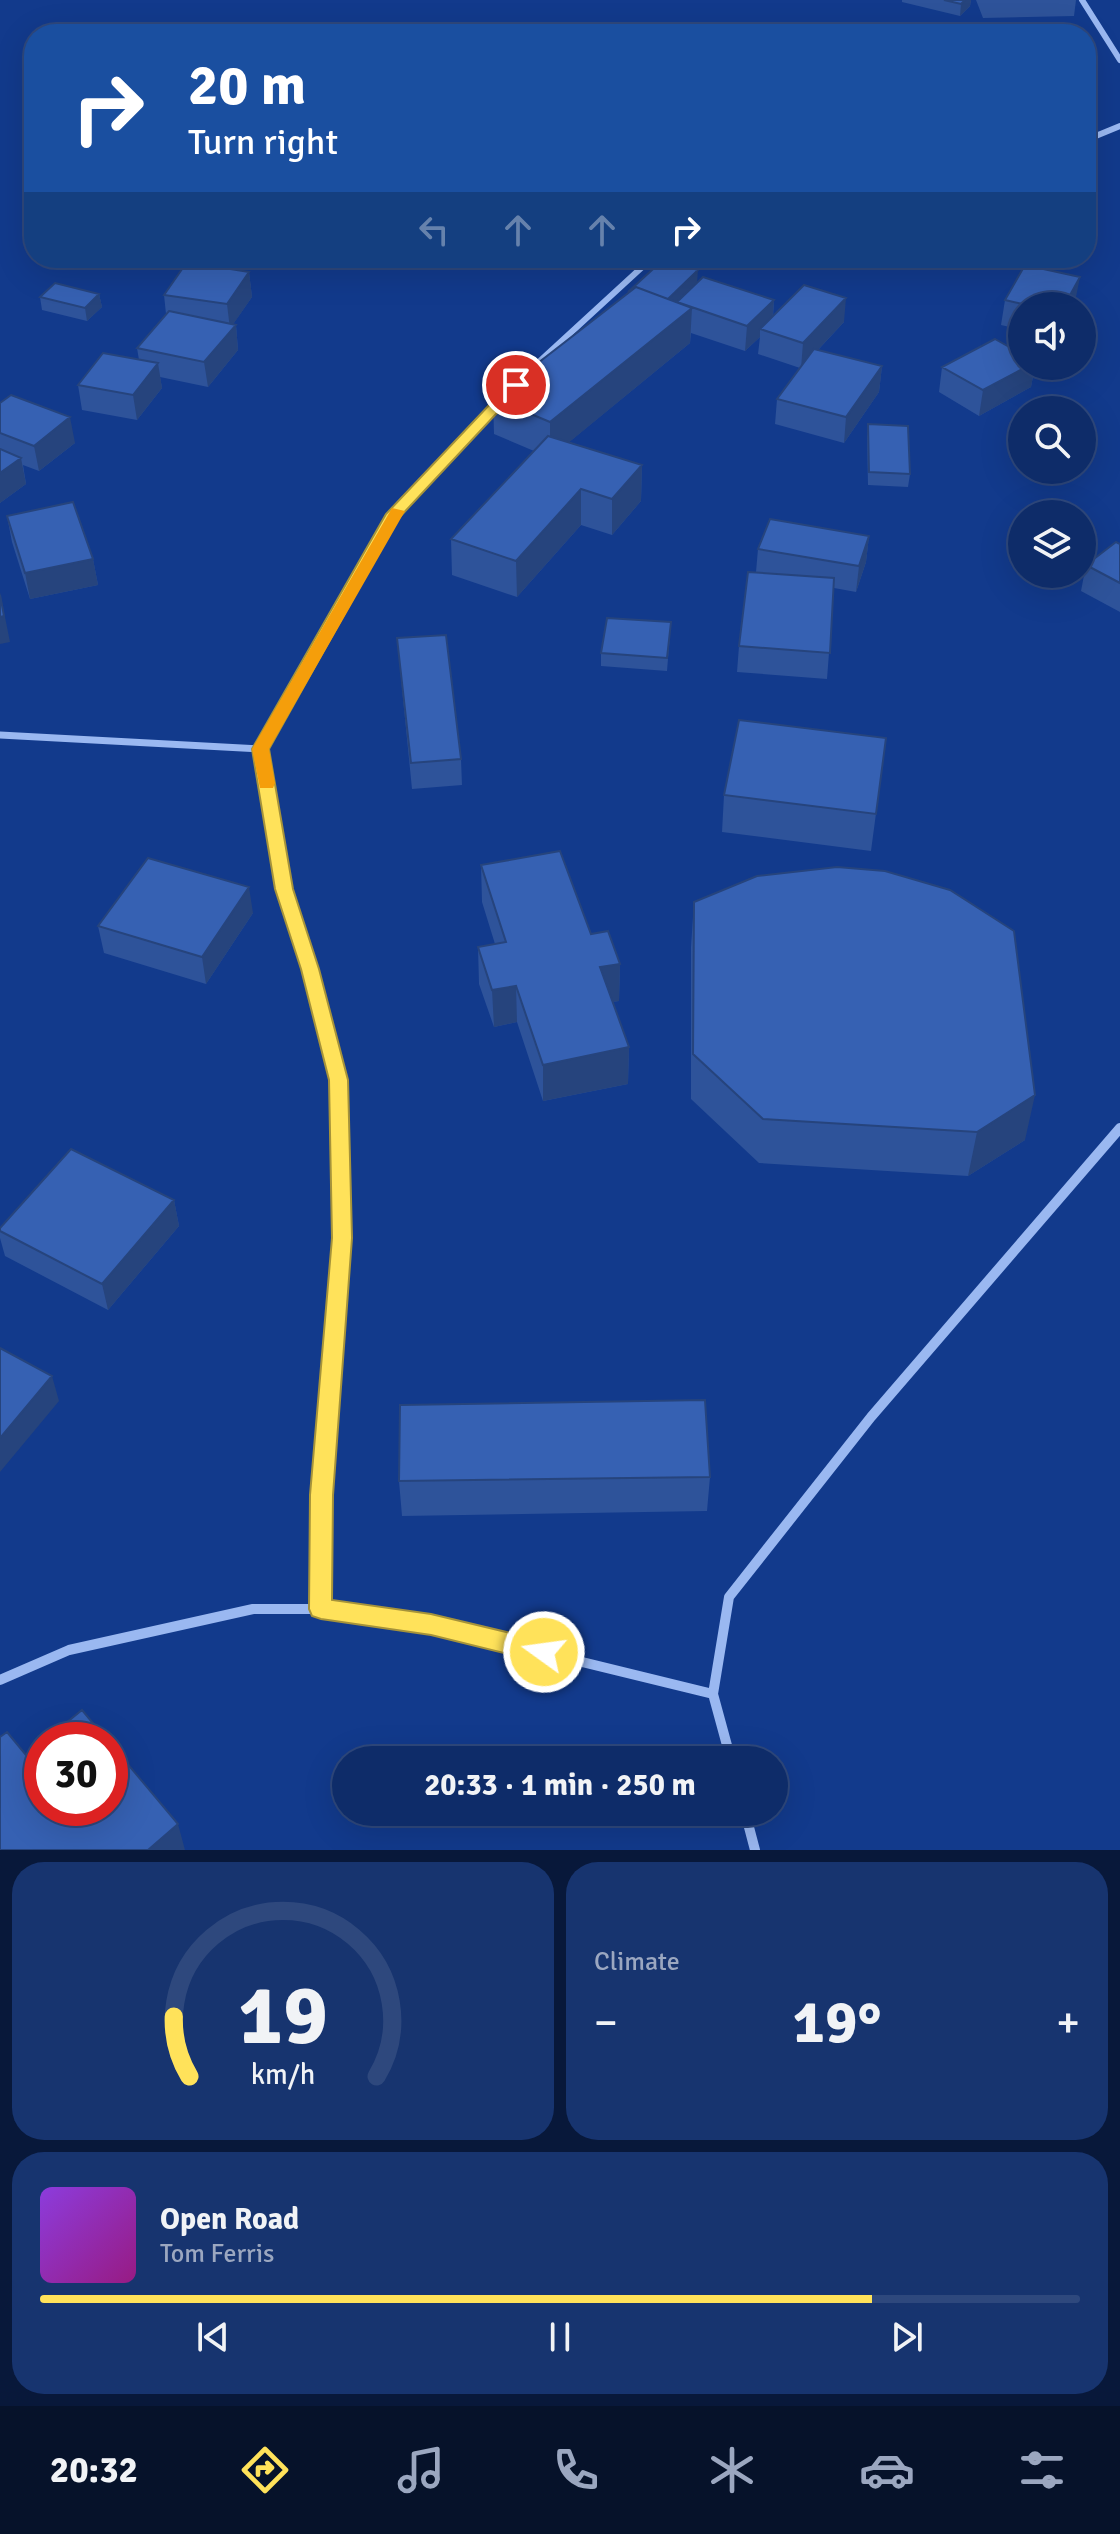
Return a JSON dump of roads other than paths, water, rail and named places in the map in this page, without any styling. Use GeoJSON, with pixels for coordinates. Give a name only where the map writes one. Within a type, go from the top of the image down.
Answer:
{"type":"FeatureCollection","features":[{"type":"Feature","properties":{"kind":"street"},"geometry":{"type":"LineString","coordinates":[[1082,0],[1120,60]]}},
{"type":"Feature","properties":{"kind":"street"},"geometry":{"type":"LineString","coordinates":[[1096,136],[1120,126]]}},
{"type":"Feature","properties":{"kind":"street"},"geometry":{"type":"LineString","coordinates":[[526,374],[641,268]]}},
{"type":"Feature","properties":{"kind":"street"},"geometry":{"type":"LineString","coordinates":[[321,1609],[321,1495],[342,1238],[339,1080],[310,969],[284,889],[261,749],[391,518],[505,396]]}},
{"type":"Feature","properties":{"kind":"street"},"geometry":{"type":"LineString","coordinates":[[0,735],[261,749]]}},
{"type":"Feature","properties":{"kind":"street"},"geometry":{"type":"LineString","coordinates":[[727,1746],[713,1694],[729,1597],[871,1417],[1120,1128]]}},
{"type":"Feature","properties":{"kind":"street"},"geometry":{"type":"LineString","coordinates":[[0,1680],[69,1650],[253,1609],[321,1609],[431,1625],[713,1694]]}},
{"type":"Feature","properties":{"kind":"street"},"geometry":{"type":"LineString","coordinates":[[749,1826],[755,1850]]}}]}
